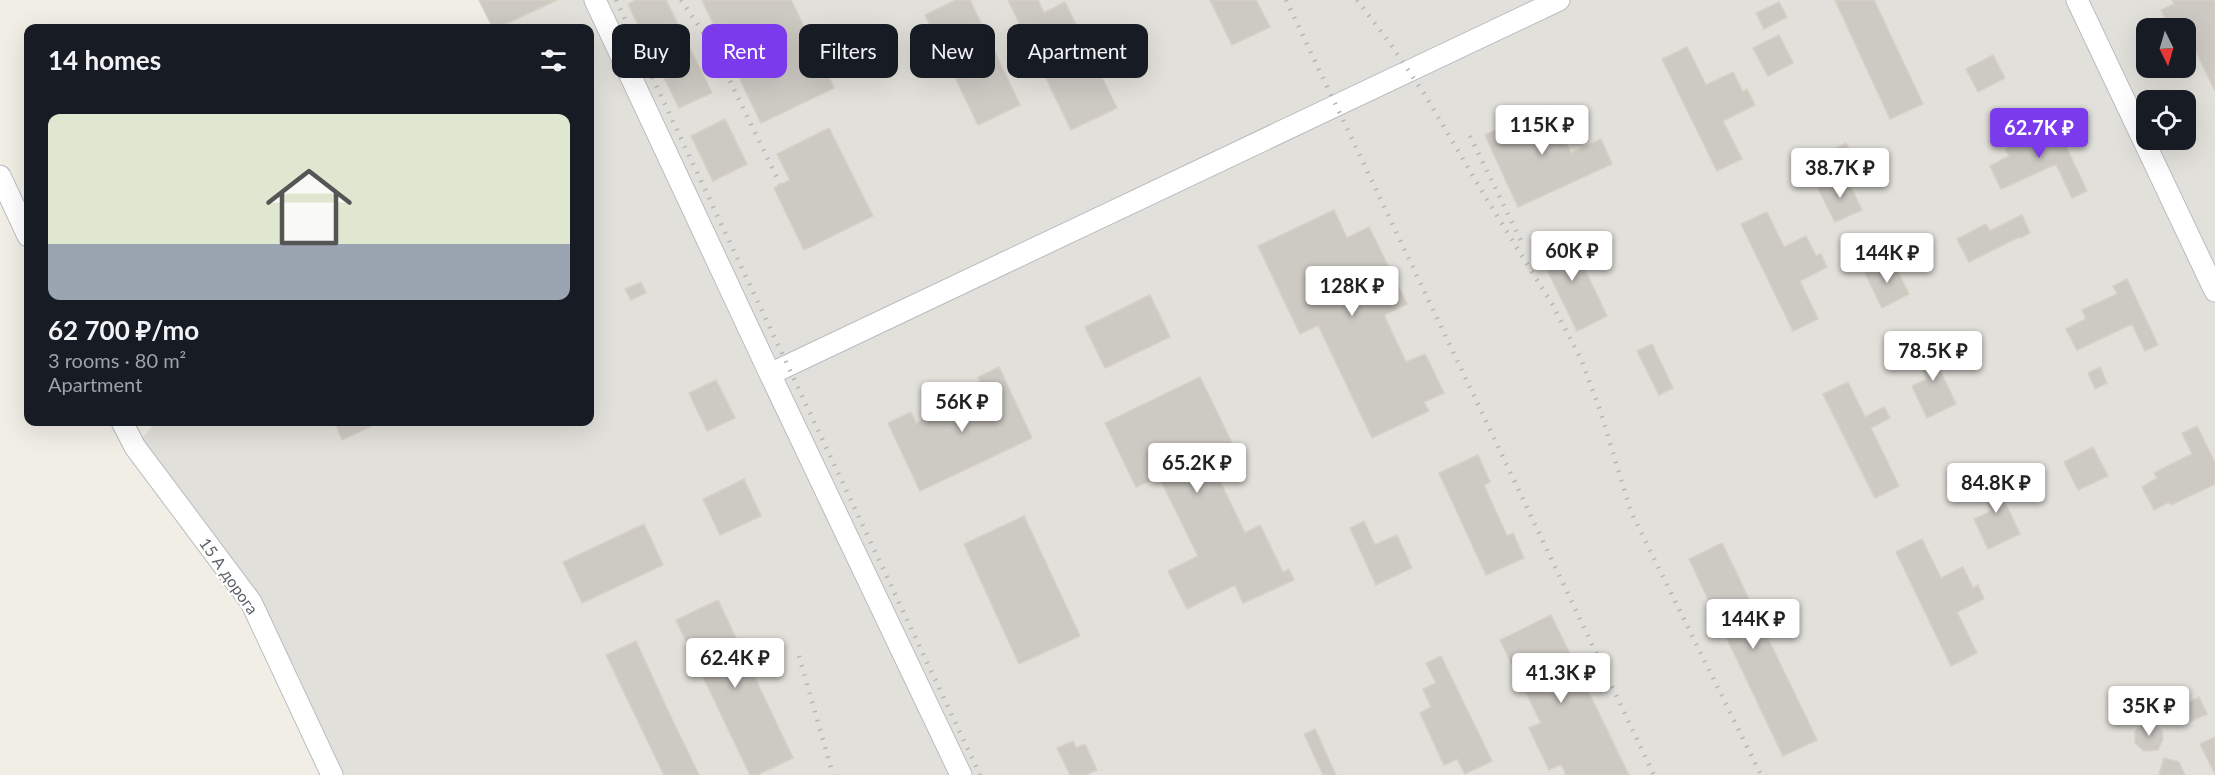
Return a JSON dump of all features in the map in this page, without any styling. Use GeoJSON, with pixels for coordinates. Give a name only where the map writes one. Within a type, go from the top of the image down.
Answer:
{"type":"FeatureCollection","features":[{"type":"Feature","properties":{"kind":"street"},"geometry":{"type":"LineString","coordinates":[[595,0],[961,775]]}},
{"type":"Feature","properties":{"kind":"street"},"geometry":{"type":"LineString","coordinates":[[771,374],[1559,0]]}},
{"type":"Feature","properties":{"kind":"street"},"geometry":{"type":"LineString","coordinates":[[2077,0],[2215,291]]}},
{"type":"Feature","properties":{"kind":"street"},"geometry":{"type":"LineString","coordinates":[[0,176],[24,227]]}},
{"type":"Feature","properties":{"kind":"street","name":"15 А дорога"},"geometry":{"type":"LineString","coordinates":[[124,426],[135,447],[251,602],[332,775]]}},
{"type":"Feature","properties":{"kind":"shaded area"},"geometry":{"type":"Polygon","coordinates":[[[512,0],[2215,0],[2215,775],[332,775],[251,602],[135,447],[153,426],[594,426],[594,24],[491,24],[512,0]]]}},
{"type":"Feature","properties":{"kind":"building"},"geometry":{"type":"Polygon","coordinates":[[[479,0],[557,0],[506,24],[491,24],[479,0]]]}},
{"type":"Feature","properties":{"kind":"building"},"geometry":{"type":"Polygon","coordinates":[[[636,0],[666,0],[678,24],[638,24],[628,4],[636,0]]]}},
{"type":"Feature","properties":{"kind":"building"},"geometry":{"type":"Polygon","coordinates":[[[702,0],[791,0],[803,24],[799,24],[799,78],[829,78],[834,88],[761,123],[739,78],[787,78],[787,24],[714,24],[702,0]]]}},
{"type":"Feature","properties":{"kind":"building"},"geometry":{"type":"Polygon","coordinates":[[[956,0],[970,0],[981,24],[929,24],[925,15],[956,0]]]}},
{"type":"Feature","properties":{"kind":"building"},"geometry":{"type":"Polygon","coordinates":[[[1008,0],[1038,0],[1044,13],[1065,2],[1076,24],[1020,24],[1008,0]]]}},
{"type":"Feature","properties":{"kind":"building"},"geometry":{"type":"Polygon","coordinates":[[[1210,0],[1256,0],[1270,27],[1232,45],[1210,0]]]}},
{"type":"Feature","properties":{"kind":"building"},"geometry":{"type":"Polygon","coordinates":[[[1835,0],[1874,0],[1923,104],[1890,119],[1835,0]]]}},
{"type":"Feature","properties":{"kind":"building"},"geometry":{"type":"Polygon","coordinates":[[[2172,0],[2215,0],[2215,91],[2196,51],[2196,18],[2165,18],[2161,10],[2174,4],[2172,0]]]}},
{"type":"Feature","properties":{"kind":"building"},"geometry":{"type":"Polygon","coordinates":[[[1779,2],[1787,17],[1764,29],[1756,13],[1779,2]]]}},
{"type":"Feature","properties":{"kind":"building"},"geometry":{"type":"Polygon","coordinates":[[[1779,35],[1793,63],[1768,76],[1753,48],[1779,35]]]}},
{"type":"Feature","properties":{"kind":"building"},"geometry":{"type":"Polygon","coordinates":[[[1687,47],[1706,85],[1733,72],[1743,92],[1747,89],[1755,105],[1723,121],[1742,159],[1717,171],[1662,59],[1687,47]]]}},
{"type":"Feature","properties":{"kind":"building"},"geometry":{"type":"Polygon","coordinates":[[[690,49],[702,73],[702,78],[705,78],[712,93],[679,108],[664,78],[690,78],[690,49]]]}},
{"type":"Feature","properties":{"kind":"building"},"geometry":{"type":"Polygon","coordinates":[[[995,52],[1020,105],[978,125],[955,78],[995,78],[995,52]]]}},
{"type":"Feature","properties":{"kind":"building"},"geometry":{"type":"Polygon","coordinates":[[[1993,55],[2005,78],[1978,92],[1966,69],[1993,55]]]}},
{"type":"Feature","properties":{"kind":"building"},"geometry":{"type":"Polygon","coordinates":[[[1046,78],[1102,78],[1117,108],[1071,130],[1046,78]]]}},
{"type":"Feature","properties":{"kind":"building"},"geometry":{"type":"Polygon","coordinates":[[[1549,105],[1571,153],[1601,139],[1612,164],[1518,207],[1485,135],[1549,105]]]}},
{"type":"Feature","properties":{"kind":"building"},"geometry":{"type":"Polygon","coordinates":[[[2052,117],[2087,191],[2072,198],[2056,164],[2001,189],[1990,166],[2009,156],[2005,149],[2036,134],[2032,126],[2052,117]]]}},
{"type":"Feature","properties":{"kind":"building"},"geometry":{"type":"Polygon","coordinates":[[[725,119],[747,164],[713,181],[691,136],[725,119]]]}},
{"type":"Feature","properties":{"kind":"building"},"geometry":{"type":"Polygon","coordinates":[[[829,128],[873,216],[804,250],[774,188],[790,180],[777,154],[829,128]]]}},
{"type":"Feature","properties":{"kind":"building"},"geometry":{"type":"Polygon","coordinates":[[[1846,143],[1854,159],[1831,170],[1823,155],[1846,143]]]}},
{"type":"Feature","properties":{"kind":"building"},"geometry":{"type":"Polygon","coordinates":[[[1845,175],[1862,210],[1835,222],[1818,188],[1845,175]]]}},
{"type":"Feature","properties":{"kind":"building"},"geometry":{"type":"Polygon","coordinates":[[[1334,210],[1347,238],[1369,227],[1407,304],[1384,315],[1406,362],[1425,354],[1444,393],[1424,402],[1429,411],[1372,438],[1318,325],[1300,334],[1258,246],[1334,210]]]}},
{"type":"Feature","properties":{"kind":"building"},"geometry":{"type":"Polygon","coordinates":[[[1767,212],[1784,247],[1806,236],[1816,256],[1821,254],[1827,267],[1800,281],[1818,319],[1793,331],[1741,224],[1767,212]]]}},
{"type":"Feature","properties":{"kind":"building"},"geometry":{"type":"Polygon","coordinates":[[[2022,215],[2030,233],[1969,262],[1957,239],[1986,224],[1990,231],[2022,215]]]}},
{"type":"Feature","properties":{"kind":"building"},"geometry":{"type":"Polygon","coordinates":[[[1568,234],[1607,316],[1577,331],[1537,249],[1568,234]]]}},
{"type":"Feature","properties":{"kind":"building"},"geometry":{"type":"Polygon","coordinates":[[[1892,260],[1909,294],[1882,308],[1865,273],[1892,260]]]}},
{"type":"Feature","properties":{"kind":"building"},"geometry":{"type":"Polygon","coordinates":[[[2127,279],[2158,345],[2145,351],[2132,324],[2077,350],[2066,329],[2086,319],[2082,310],[2117,294],[2113,286],[2127,279]]]}},
{"type":"Feature","properties":{"kind":"building"},"geometry":{"type":"Polygon","coordinates":[[[641,282],[646,293],[631,300],[625,289],[641,282]]]}},
{"type":"Feature","properties":{"kind":"building"},"geometry":{"type":"Polygon","coordinates":[[[1150,295],[1170,337],[1105,368],[1085,327],[1150,295]]]}},
{"type":"Feature","properties":{"kind":"building"},"geometry":{"type":"Polygon","coordinates":[[[1938,342],[1945,357],[1936,362],[1956,404],[1927,418],[1912,386],[1927,379],[1914,353],[1938,342]]]}},
{"type":"Feature","properties":{"kind":"building"},"geometry":{"type":"Polygon","coordinates":[[[1652,344],[1673,388],[1659,395],[1637,351],[1652,344]]]}},
{"type":"Feature","properties":{"kind":"building"},"geometry":{"type":"Polygon","coordinates":[[[999,367],[1032,438],[920,491],[888,423],[911,412],[916,423],[985,391],[978,377],[999,367]]]}},
{"type":"Feature","properties":{"kind":"building"},"geometry":{"type":"Polygon","coordinates":[[[2100,367],[2107,383],[2095,389],[2088,373],[2100,367]]]}},
{"type":"Feature","properties":{"kind":"building"},"geometry":{"type":"Polygon","coordinates":[[[1200,377],[1232,443],[1207,454],[1245,533],[1260,525],[1283,572],[1289,569],[1294,580],[1243,603],[1235,585],[1187,609],[1168,571],[1198,556],[1159,477],[1136,487],[1105,423],[1200,377]]]}},
{"type":"Feature","properties":{"kind":"building"},"geometry":{"type":"Polygon","coordinates":[[[716,380],[735,418],[707,431],[689,393],[716,380]]]}},
{"type":"Feature","properties":{"kind":"building"},"geometry":{"type":"Polygon","coordinates":[[[1848,382],[1865,417],[1884,407],[1890,418],[1871,428],[1899,486],[1875,498],[1823,394],[1848,382]]]}},
{"type":"Feature","properties":{"kind":"building"},"geometry":{"type":"Polygon","coordinates":[[[337,426],[372,426],[342,440],[337,426]]]}},
{"type":"Feature","properties":{"kind":"building"},"geometry":{"type":"Polygon","coordinates":[[[2197,426],[2215,463],[2215,484],[2171,505],[2169,502],[2154,510],[2142,487],[2157,478],[2154,473],[2192,454],[2182,433],[2197,426]]]}},
{"type":"Feature","properties":{"kind":"building"},"geometry":{"type":"Polygon","coordinates":[[[2093,447],[2108,476],[2078,490],[2064,462],[2093,447]]]}},
{"type":"Feature","properties":{"kind":"building"},"geometry":{"type":"Polygon","coordinates":[[[1478,455],[1490,482],[1484,485],[1507,536],[1513,533],[1524,558],[1486,575],[1439,473],[1478,455]]]}},
{"type":"Feature","properties":{"kind":"building"},"geometry":{"type":"Polygon","coordinates":[[[2001,472],[2008,488],[2000,492],[2020,534],[1988,549],[1974,519],[1991,511],[1978,484],[2001,472]]]}},
{"type":"Feature","properties":{"kind":"building"},"geometry":{"type":"Polygon","coordinates":[[[744,479],[761,516],[720,535],[703,499],[744,479]]]}},
{"type":"Feature","properties":{"kind":"building"},"geometry":{"type":"Polygon","coordinates":[[[1024,516],[1080,636],[1019,664],[964,544],[1024,516]]]}},
{"type":"Feature","properties":{"kind":"building"},"geometry":{"type":"Polygon","coordinates":[[[1364,521],[1375,545],[1397,535],[1412,568],[1376,585],[1350,528],[1364,521]]]}},
{"type":"Feature","properties":{"kind":"building"},"geometry":{"type":"Polygon","coordinates":[[[644,524],[663,565],[582,603],[563,562],[644,524]]]}},
{"type":"Feature","properties":{"kind":"building"},"geometry":{"type":"Polygon","coordinates":[[[1922,539],[1941,578],[1963,567],[1973,588],[1978,585],[1984,599],[1957,612],[1977,653],[1951,666],[1896,552],[1922,539]]]}},
{"type":"Feature","properties":{"kind":"building"},"geometry":{"type":"Polygon","coordinates":[[[1722,543],[1817,740],[1783,756],[1689,559],[1722,543]]]}},
{"type":"Feature","properties":{"kind":"building"},"geometry":{"type":"Polygon","coordinates":[[[718,600],[793,758],[757,775],[750,775],[676,620],[718,600]]]}},
{"type":"Feature","properties":{"kind":"building"},"geometry":{"type":"Polygon","coordinates":[[[1551,615],[1629,775],[1566,775],[1561,764],[1549,770],[1529,728],[1541,723],[1500,640],[1551,615]]]}},
{"type":"Feature","properties":{"kind":"building"},"geometry":{"type":"Polygon","coordinates":[[[636,641],[699,775],[664,775],[606,655],[636,641]]]}},
{"type":"Feature","properties":{"kind":"building"},"geometry":{"type":"Polygon","coordinates":[[[1441,656],[1492,761],[1465,774],[1457,759],[1444,765],[1420,713],[1431,707],[1423,689],[1436,683],[1426,663],[1441,656]]]}},
{"type":"Feature","properties":{"kind":"building"},"geometry":{"type":"Polygon","coordinates":[[[2199,697],[2207,714],[2191,721],[2183,705],[2199,697]]]}},
{"type":"Feature","properties":{"kind":"building"},"geometry":{"type":"Polygon","coordinates":[[[2145,723],[2154,724],[2162,731],[2163,739],[2158,750],[2144,751],[2135,743],[2135,731],[2145,723]]]}},
{"type":"Feature","properties":{"kind":"building"},"geometry":{"type":"Polygon","coordinates":[[[1315,729],[1336,775],[1323,775],[1304,734],[1315,729]]]}},
{"type":"Feature","properties":{"kind":"building"},"geometry":{"type":"Polygon","coordinates":[[[2215,737],[2215,774],[2200,744],[2215,737]]]}},
{"type":"Feature","properties":{"kind":"building"},"geometry":{"type":"Polygon","coordinates":[[[1073,741],[1076,748],[1085,744],[1097,770],[1086,775],[1070,775],[1057,748],[1073,741]]]}},
{"type":"Feature","properties":{"kind":"building"},"geometry":{"type":"Polygon","coordinates":[[[2164,758],[2179,762],[2185,775],[2159,775],[2164,758]]]}},
{"type":"Feature","properties":{"kind":"railway"},"geometry":{"type":"LineString","coordinates":[[616,0],[980,775]]}},
{"type":"Feature","properties":{"kind":"railway"},"geometry":{"type":"LineString","coordinates":[[681,0],[715,50],[780,184]]}},
{"type":"Feature","properties":{"kind":"railway"},"geometry":{"type":"LineString","coordinates":[[1286,0],[1654,775]]}},
{"type":"Feature","properties":{"kind":"railway"},"geometry":{"type":"LineString","coordinates":[[1357,0],[1425,95],[1552,304],[1581,359],[1600,410],[1631,512],[1761,775]]}},
{"type":"Feature","properties":{"kind":"railway"},"geometry":{"type":"LineString","coordinates":[[1470,136],[1521,241]]}},
{"type":"Feature","properties":{"kind":"railway"},"geometry":{"type":"LineString","coordinates":[[799,656],[833,775]]}}]}
